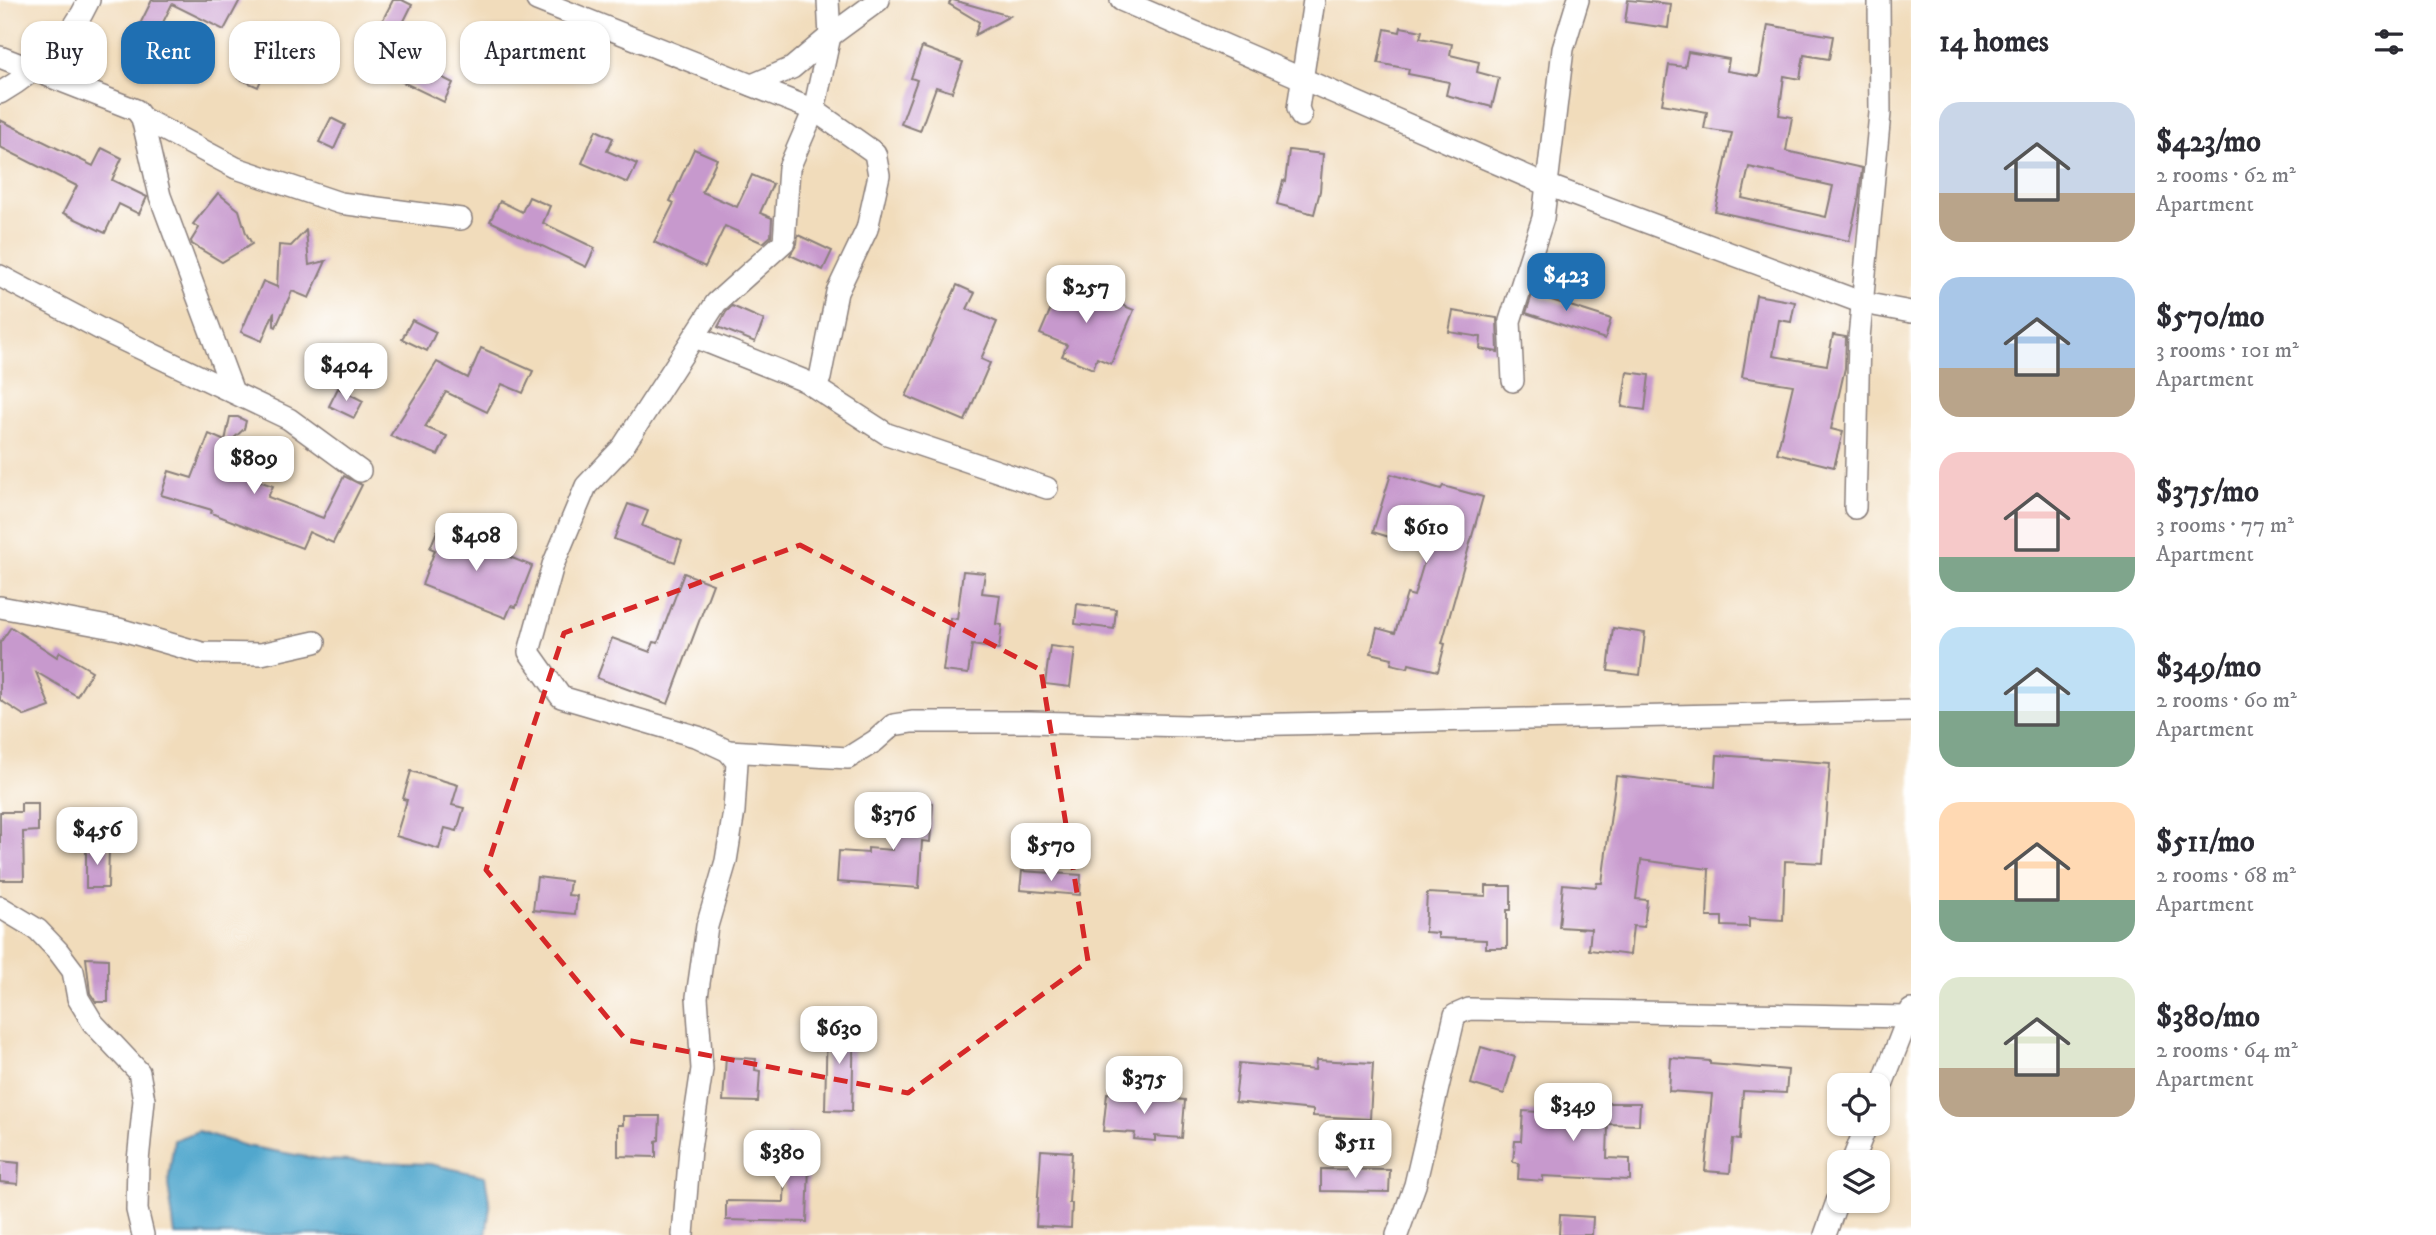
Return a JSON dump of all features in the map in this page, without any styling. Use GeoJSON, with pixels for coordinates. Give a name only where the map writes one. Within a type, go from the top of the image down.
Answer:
{"type":"FeatureCollection","features":[{"type":"Feature","properties":{"kind":"street"},"geometry":{"type":"LineString","coordinates":[[79,21],[89,0]]}},
{"type":"Feature","properties":{"kind":"street"},"geometry":{"type":"LineString","coordinates":[[537,0],[814,110],[875,153],[879,175],[867,229],[836,292],[820,378]]}},
{"type":"Feature","properties":{"kind":"street"},"geometry":{"type":"LineString","coordinates":[[828,0],[830,36],[814,110],[789,168],[784,242],[716,303],[622,448],[586,486],[553,565],[529,652],[561,697],[698,737],[728,751],[848,758],[875,741],[893,725],[912,722],[1187,726],[1911,711]]}},
{"type":"Feature","properties":{"kind":"street"},"geometry":{"type":"LineString","coordinates":[[752,85],[792,68],[879,0]]}},
{"type":"Feature","properties":{"kind":"street"},"geometry":{"type":"LineString","coordinates":[[1121,0],[1547,185],[1863,303],[1911,312]]}},
{"type":"Feature","properties":{"kind":"street"},"geometry":{"type":"LineString","coordinates":[[1301,116],[1298,108],[1314,0]]}},
{"type":"Feature","properties":{"kind":"street"},"geometry":{"type":"LineString","coordinates":[[1513,380],[1510,321],[1543,218],[1563,49],[1578,0]]}},
{"type":"Feature","properties":{"kind":"street"},"geometry":{"type":"LineString","coordinates":[[1855,508],[1860,338],[1880,113],[1879,0]]}},
{"type":"Feature","properties":{"kind":"street"},"geometry":{"type":"LineString","coordinates":[[0,57],[21,65]]}},
{"type":"Feature","properties":{"kind":"street"},"geometry":{"type":"LineString","coordinates":[[0,93],[21,78]]}},
{"type":"Feature","properties":{"kind":"street"},"geometry":{"type":"LineString","coordinates":[[69,84],[136,110],[142,118],[160,196],[233,392]]}},
{"type":"Feature","properties":{"kind":"street"},"geometry":{"type":"LineString","coordinates":[[142,118],[236,169],[340,202],[461,219]]}},
{"type":"Feature","properties":{"kind":"street"},"geometry":{"type":"LineString","coordinates":[[0,276],[104,331],[289,419],[359,471]]}},
{"type":"Feature","properties":{"kind":"street"},"geometry":{"type":"LineString","coordinates":[[695,337],[805,381],[887,434],[1047,488]]}},
{"type":"Feature","properties":{"kind":"street"},"geometry":{"type":"LineString","coordinates":[[0,607],[119,629],[202,653],[261,654],[315,642]]}},
{"type":"Feature","properties":{"kind":"street"},"geometry":{"type":"LineString","coordinates":[[683,1235],[690,1149],[702,1069],[697,997],[707,926],[726,862],[733,811],[737,762],[728,751]]}},
{"type":"Feature","properties":{"kind":"street"},"geometry":{"type":"LineString","coordinates":[[0,907],[38,930],[58,951],[73,971],[78,998],[93,1023],[139,1072],[144,1100],[138,1161],[137,1210],[143,1235]]}},
{"type":"Feature","properties":{"kind":"street"},"geometry":{"type":"LineString","coordinates":[[1397,1235],[1415,1185],[1455,1015],[1469,1009],[1910,1013],[1887,1073]]}},
{"type":"Feature","properties":{"kind":"street"},"geometry":{"type":"LineString","coordinates":[[1825,1235],[1833,1213]]}},
{"type":"Feature","properties":{"kind":"highlighted area"},"geometry":{"type":"Polygon","coordinates":[[[800,545],[1041,670],[1088,961],[908,1093],[626,1040],[486,870],[564,633],[800,545]]]}},
{"type":"Feature","properties":{"kind":"water"},"geometry":{"type":"Polygon","coordinates":[[[198,1131],[246,1146],[324,1160],[430,1164],[485,1176],[490,1207],[486,1235],[175,1235],[168,1184],[174,1140],[198,1131]]]}},
{"type":"Feature","properties":{"kind":"building"},"geometry":{"type":"Polygon","coordinates":[[[152,0],[240,0],[224,30],[215,26],[215,21],[206,21],[172,4],[164,21],[142,21],[152,0]]]}},
{"type":"Feature","properties":{"kind":"building"},"geometry":{"type":"Polygon","coordinates":[[[393,0],[402,0],[412,5],[404,21],[382,21],[393,0]]]}},
{"type":"Feature","properties":{"kind":"building"},"geometry":{"type":"Polygon","coordinates":[[[951,0],[1010,16],[975,35],[979,22],[949,4],[951,0]]]}},
{"type":"Feature","properties":{"kind":"building"},"geometry":{"type":"Polygon","coordinates":[[[1628,0],[1671,4],[1668,28],[1625,22],[1628,0]]]}},
{"type":"Feature","properties":{"kind":"building"},"geometry":{"type":"Polygon","coordinates":[[[1768,25],[1833,36],[1829,59],[1804,55],[1800,79],[1784,76],[1779,115],[1792,117],[1786,151],[1862,168],[1849,241],[1715,211],[1732,133],[1704,129],[1707,112],[1662,104],[1669,65],[1685,67],[1688,52],[1729,59],[1727,71],[1759,76],[1768,25]],[[1749,167],[1742,198],[1826,217],[1833,186],[1749,167]]]}},
{"type":"Feature","properties":{"kind":"building"},"geometry":{"type":"Polygon","coordinates":[[[1401,27],[1422,31],[1420,38],[1452,44],[1450,55],[1479,62],[1477,72],[1499,78],[1492,107],[1446,95],[1449,82],[1408,74],[1409,69],[1378,63],[1385,29],[1400,32],[1401,27]]]}},
{"type":"Feature","properties":{"kind":"building"},"geometry":{"type":"Polygon","coordinates":[[[922,47],[963,62],[952,92],[936,87],[920,131],[901,124],[917,80],[911,78],[922,47]]]}},
{"type":"Feature","properties":{"kind":"building"},"geometry":{"type":"Polygon","coordinates":[[[446,80],[453,83],[444,102],[407,84],[446,84],[446,80]]]}},
{"type":"Feature","properties":{"kind":"building"},"geometry":{"type":"Polygon","coordinates":[[[331,118],[345,125],[334,149],[319,142],[331,118]]]}},
{"type":"Feature","properties":{"kind":"building"},"geometry":{"type":"Polygon","coordinates":[[[0,120],[93,166],[102,148],[122,158],[112,180],[147,197],[139,214],[119,204],[105,233],[63,213],[77,186],[0,147],[0,120]]]}},
{"type":"Feature","properties":{"kind":"building"},"geometry":{"type":"Polygon","coordinates":[[[596,130],[613,138],[607,151],[637,164],[628,183],[582,163],[596,130]]]}},
{"type":"Feature","properties":{"kind":"building"},"geometry":{"type":"Polygon","coordinates":[[[694,149],[717,159],[702,192],[737,207],[752,175],[773,184],[760,213],[772,218],[771,236],[763,243],[725,226],[705,267],[654,242],[674,203],[670,201],[694,149]]]}},
{"type":"Feature","properties":{"kind":"building"},"geometry":{"type":"Polygon","coordinates":[[[1289,150],[1323,154],[1320,191],[1314,214],[1277,204],[1283,181],[1285,182],[1289,150]]]}},
{"type":"Feature","properties":{"kind":"building"},"geometry":{"type":"Polygon","coordinates":[[[218,193],[239,210],[252,244],[222,262],[191,241],[199,228],[193,224],[218,193]]]}},
{"type":"Feature","properties":{"kind":"building"},"geometry":{"type":"Polygon","coordinates":[[[529,197],[550,206],[543,223],[595,248],[586,267],[490,221],[500,201],[522,212],[529,197]]]}},
{"type":"Feature","properties":{"kind":"building"},"geometry":{"type":"Polygon","coordinates":[[[306,230],[309,265],[326,261],[309,298],[292,291],[276,327],[274,312],[262,341],[241,332],[263,281],[277,287],[279,245],[291,246],[306,230]]]}},
{"type":"Feature","properties":{"kind":"building"},"geometry":{"type":"Polygon","coordinates":[[[798,235],[832,251],[823,270],[790,255],[797,244],[798,235]]]}},
{"type":"Feature","properties":{"kind":"building"},"geometry":{"type":"Polygon","coordinates":[[[1538,276],[1547,279],[1542,297],[1611,319],[1605,339],[1526,313],[1538,276]]]}},
{"type":"Feature","properties":{"kind":"building"},"geometry":{"type":"Polygon","coordinates":[[[1063,280],[1134,310],[1111,364],[1097,358],[1093,369],[1062,356],[1067,345],[1040,334],[1063,280]]]}},
{"type":"Feature","properties":{"kind":"building"},"geometry":{"type":"Polygon","coordinates":[[[957,285],[975,293],[967,309],[997,322],[981,359],[990,363],[965,421],[906,396],[957,285]]]}},
{"type":"Feature","properties":{"kind":"building"},"geometry":{"type":"Polygon","coordinates":[[[1756,295],[1795,302],[1791,322],[1779,320],[1773,356],[1827,365],[1833,335],[1846,337],[1845,368],[1831,429],[1843,432],[1834,467],[1777,453],[1793,385],[1742,377],[1756,295]]]}},
{"type":"Feature","properties":{"kind":"building"},"geometry":{"type":"Polygon","coordinates":[[[732,306],[764,320],[755,342],[718,327],[732,306]]]}},
{"type":"Feature","properties":{"kind":"building"},"geometry":{"type":"Polygon","coordinates":[[[1453,311],[1497,318],[1498,352],[1480,349],[1481,337],[1449,332],[1453,311]]]}},
{"type":"Feature","properties":{"kind":"building"},"geometry":{"type":"Polygon","coordinates":[[[412,320],[436,332],[427,351],[402,339],[412,320]]]}},
{"type":"Feature","properties":{"kind":"building"},"geometry":{"type":"Polygon","coordinates":[[[481,348],[533,371],[523,393],[502,384],[487,412],[446,392],[425,427],[447,436],[438,455],[390,436],[437,362],[468,378],[481,348]]]}},
{"type":"Feature","properties":{"kind":"building"},"geometry":{"type":"Polygon","coordinates":[[[1627,372],[1649,375],[1645,410],[1622,407],[1627,372]]]}},
{"type":"Feature","properties":{"kind":"building"},"geometry":{"type":"Polygon","coordinates":[[[338,388],[363,401],[354,418],[329,406],[338,388]]]}},
{"type":"Feature","properties":{"kind":"building"},"geometry":{"type":"Polygon","coordinates":[[[230,417],[246,421],[244,429],[218,453],[254,467],[250,478],[273,486],[268,497],[323,518],[344,476],[362,485],[333,543],[309,532],[302,548],[211,513],[212,510],[161,495],[169,471],[192,478],[209,434],[225,441],[230,417]]]}},
{"type":"Feature","properties":{"kind":"building"},"geometry":{"type":"Polygon","coordinates":[[[1391,474],[1441,489],[1443,486],[1483,497],[1442,643],[1445,644],[1438,671],[1409,664],[1408,668],[1391,664],[1392,658],[1371,653],[1377,628],[1395,633],[1407,594],[1414,596],[1428,549],[1373,532],[1391,474]]]}},
{"type":"Feature","properties":{"kind":"building"},"geometry":{"type":"Polygon","coordinates":[[[628,504],[648,511],[642,526],[682,541],[675,562],[614,539],[628,504]]]}},
{"type":"Feature","properties":{"kind":"building"},"geometry":{"type":"Polygon","coordinates":[[[465,528],[494,540],[490,549],[532,566],[516,607],[511,606],[506,618],[422,585],[435,550],[430,548],[437,531],[460,540],[465,528]]]}},
{"type":"Feature","properties":{"kind":"building"},"geometry":{"type":"Polygon","coordinates":[[[963,571],[985,573],[982,593],[1000,595],[996,624],[1002,625],[999,649],[972,645],[968,674],[943,671],[950,618],[957,619],[963,571]]]}},
{"type":"Feature","properties":{"kind":"building"},"geometry":{"type":"Polygon","coordinates":[[[684,573],[713,584],[668,704],[597,678],[612,638],[650,652],[654,642],[658,643],[684,573]]]}},
{"type":"Feature","properties":{"kind":"building"},"geometry":{"type":"Polygon","coordinates":[[[1077,604],[1116,609],[1114,629],[1075,624],[1077,604]]]}},
{"type":"Feature","properties":{"kind":"building"},"geometry":{"type":"Polygon","coordinates":[[[11,627],[57,657],[60,652],[92,671],[77,696],[36,672],[50,707],[25,716],[0,700],[0,643],[11,627]]]}},
{"type":"Feature","properties":{"kind":"building"},"geometry":{"type":"Polygon","coordinates":[[[1613,628],[1645,633],[1640,675],[1608,671],[1613,628]]]}},
{"type":"Feature","properties":{"kind":"building"},"geometry":{"type":"Polygon","coordinates":[[[1050,646],[1075,649],[1070,687],[1045,684],[1050,646]]]}},
{"type":"Feature","properties":{"kind":"building"},"geometry":{"type":"Polygon","coordinates":[[[1717,755],[1830,763],[1823,863],[1785,861],[1783,920],[1749,918],[1749,927],[1722,926],[1722,917],[1707,917],[1709,869],[1641,860],[1636,899],[1647,900],[1644,927],[1633,926],[1630,955],[1589,950],[1591,929],[1559,927],[1563,884],[1596,887],[1597,883],[1602,883],[1616,776],[1715,787],[1717,755]]]}},
{"type":"Feature","properties":{"kind":"building"},"geometry":{"type":"Polygon","coordinates":[[[411,771],[458,785],[452,805],[464,808],[457,831],[445,828],[439,849],[396,836],[407,800],[403,799],[411,771]]]}},
{"type":"Feature","properties":{"kind":"building"},"geometry":{"type":"Polygon","coordinates":[[[896,800],[933,803],[930,842],[922,841],[919,888],[837,882],[839,851],[868,853],[868,848],[892,850],[896,800]]]}},
{"type":"Feature","properties":{"kind":"building"},"geometry":{"type":"Polygon","coordinates":[[[21,803],[38,803],[38,831],[23,832],[24,880],[0,880],[0,812],[21,812],[21,803]]]}},
{"type":"Feature","properties":{"kind":"building"},"geometry":{"type":"Polygon","coordinates":[[[86,847],[109,847],[108,888],[86,888],[86,847]]]}},
{"type":"Feature","properties":{"kind":"building"},"geometry":{"type":"Polygon","coordinates":[[[1022,871],[1081,875],[1080,895],[1020,890],[1022,871]]]}},
{"type":"Feature","properties":{"kind":"building"},"geometry":{"type":"Polygon","coordinates":[[[537,877],[570,881],[568,895],[577,896],[575,914],[533,910],[537,877]]]}},
{"type":"Feature","properties":{"kind":"building"},"geometry":{"type":"Polygon","coordinates":[[[1486,886],[1511,886],[1511,910],[1507,910],[1507,948],[1486,948],[1486,940],[1438,938],[1438,933],[1425,932],[1427,893],[1486,896],[1486,886]]]}},
{"type":"Feature","properties":{"kind":"building"},"geometry":{"type":"Polygon","coordinates":[[[86,958],[108,959],[108,1002],[96,1002],[90,993],[86,958]]]}},
{"type":"Feature","properties":{"kind":"building"},"geometry":{"type":"Polygon","coordinates":[[[827,1021],[854,1022],[852,1111],[825,1110],[827,1021]]]}},
{"type":"Feature","properties":{"kind":"building"},"geometry":{"type":"Polygon","coordinates":[[[1481,1047],[1515,1057],[1504,1094],[1471,1084],[1481,1047]]]}},
{"type":"Feature","properties":{"kind":"building"},"geometry":{"type":"Polygon","coordinates":[[[726,1057],[756,1059],[755,1070],[760,1071],[758,1102],[723,1101],[726,1057]]]}},
{"type":"Feature","properties":{"kind":"building"},"geometry":{"type":"Polygon","coordinates":[[[1671,1058],[1788,1070],[1786,1093],[1743,1091],[1740,1140],[1733,1139],[1730,1173],[1705,1171],[1712,1094],[1669,1091],[1671,1058]]]}},
{"type":"Feature","properties":{"kind":"building"},"geometry":{"type":"Polygon","coordinates":[[[1316,1060],[1373,1063],[1370,1119],[1313,1116],[1313,1110],[1235,1102],[1239,1063],[1315,1070],[1316,1060]]]}},
{"type":"Feature","properties":{"kind":"building"},"geometry":{"type":"Polygon","coordinates":[[[1107,1093],[1185,1100],[1182,1138],[1155,1136],[1155,1141],[1134,1139],[1135,1133],[1103,1131],[1107,1093]]]}},
{"type":"Feature","properties":{"kind":"building"},"geometry":{"type":"Polygon","coordinates":[[[1572,1103],[1640,1103],[1639,1125],[1608,1124],[1607,1158],[1630,1159],[1630,1180],[1543,1176],[1543,1181],[1518,1179],[1519,1163],[1513,1162],[1515,1141],[1521,1141],[1523,1111],[1572,1114],[1572,1103]]]}},
{"type":"Feature","properties":{"kind":"building"},"geometry":{"type":"Polygon","coordinates":[[[623,1116],[660,1116],[656,1157],[618,1156],[618,1125],[623,1125],[623,1116]]]}},
{"type":"Feature","properties":{"kind":"building"},"geometry":{"type":"Polygon","coordinates":[[[786,1134],[810,1135],[807,1222],[726,1220],[726,1201],[784,1202],[786,1134]]]}},
{"type":"Feature","properties":{"kind":"building"},"geometry":{"type":"Polygon","coordinates":[[[1041,1150],[1072,1152],[1069,1203],[1072,1203],[1071,1228],[1036,1226],[1041,1150]]]}},
{"type":"Feature","properties":{"kind":"building"},"geometry":{"type":"Polygon","coordinates":[[[0,1161],[19,1163],[18,1184],[0,1182],[0,1161]]]}},
{"type":"Feature","properties":{"kind":"building"},"geometry":{"type":"Polygon","coordinates":[[[1321,1169],[1390,1170],[1389,1192],[1321,1191],[1321,1169]]]}},
{"type":"Feature","properties":{"kind":"building"},"geometry":{"type":"Polygon","coordinates":[[[1560,1215],[1593,1217],[1592,1235],[1559,1235],[1560,1215]]]}}]}
